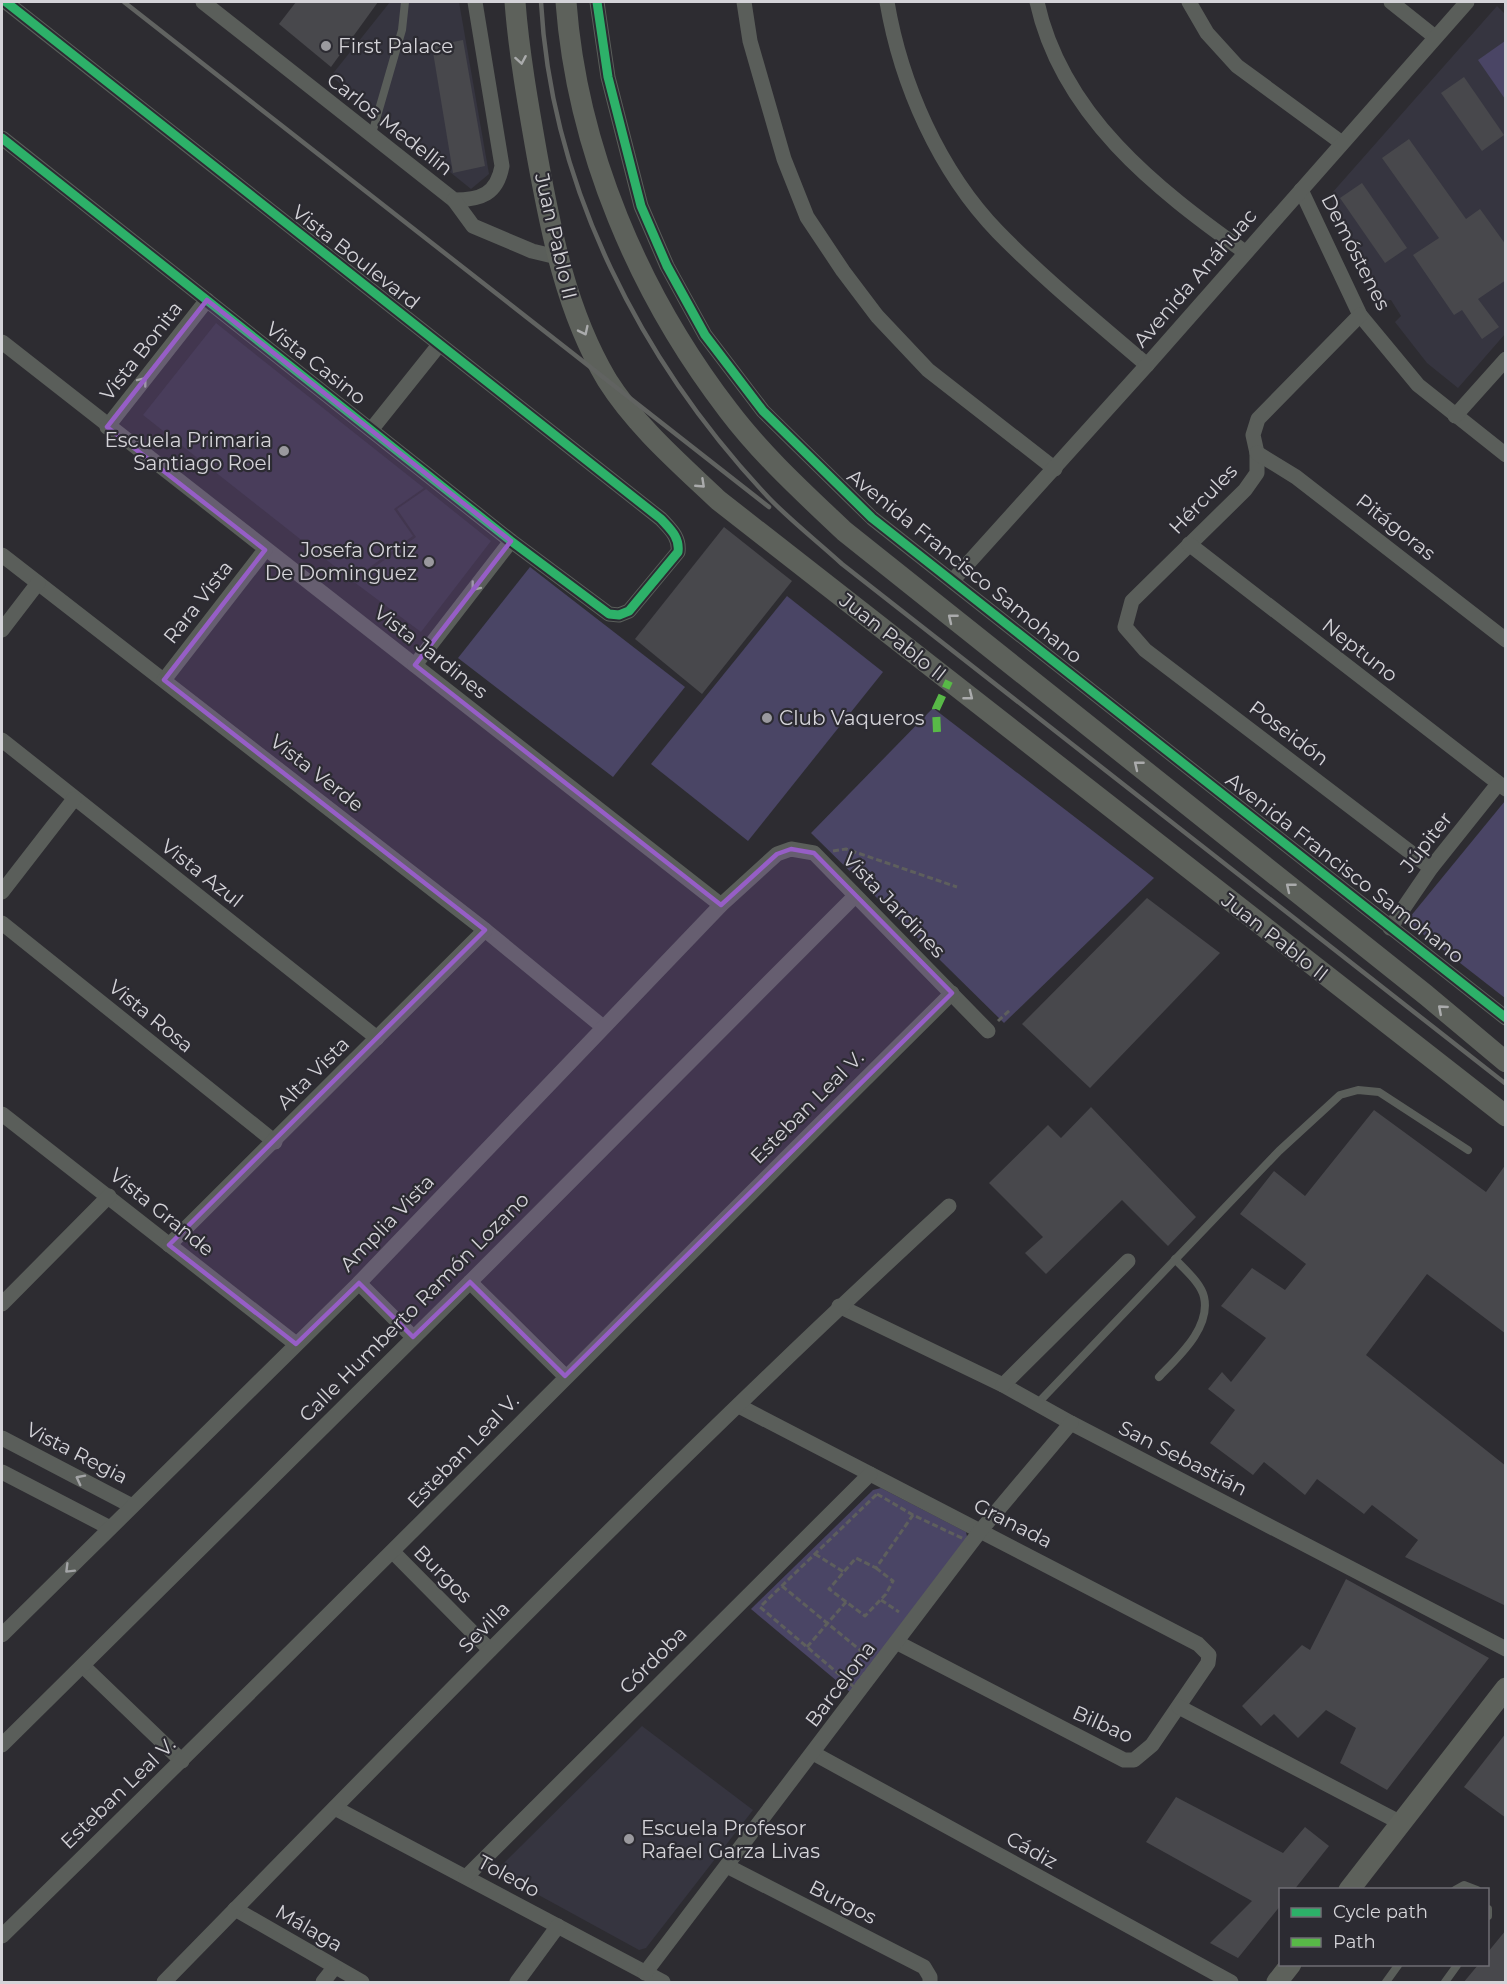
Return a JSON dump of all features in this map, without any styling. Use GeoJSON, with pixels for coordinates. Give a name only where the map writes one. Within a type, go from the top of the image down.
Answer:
{"type":"FeatureCollection","features":[{"type":"Feature","properties":{"kind":"main road","name":"Juan Pablo II"},"geometry":{"type":"LineString","coordinates":[[515,2],[518,47],[557,257],[573,309],[607,380],[652,438],[718,500],[1506,1116]]}},
{"type":"Feature","properties":{"kind":"main road"},"geometry":{"type":"LineString","coordinates":[[566,2],[568,34],[586,123],[609,197],[642,273],[680,342],[728,411],[785,475],[844,531],[1426,994],[1496,1051],[1506,1062]]}},
{"type":"Feature","properties":{"kind":"main road"},"geometry":{"type":"LineString","coordinates":[[1352,1888],[1506,1688]]}},
{"type":"Feature","properties":{"kind":"main road"},"geometry":{"type":"LineString","coordinates":[[1277,1983],[1290,1966]]}},
{"type":"Feature","properties":{"kind":"street","name":"Vista Boulevard"},"geometry":{"type":"LineString","coordinates":[[6,2],[661,519],[674,533],[679,543],[678,552],[629,611],[620,615],[609,614]]}},
{"type":"Feature","properties":{"kind":"street","name":"Carlos Medellín"},"geometry":{"type":"LineString","coordinates":[[203,2],[371,137],[454,200],[483,197],[495,187],[502,166],[475,2]]}},
{"type":"Feature","properties":{"kind":"street","name":"Avenida Francisco Samohano"},"geometry":{"type":"LineString","coordinates":[[597,2],[608,77],[641,206],[667,266],[705,335],[764,411],[832,482],[872,518],[1506,1018]]}},
{"type":"Feature","properties":{"kind":"street"},"geometry":{"type":"LineString","coordinates":[[744,2],[750,41],[784,159],[807,216],[837,262],[877,316],[928,370],[1055,469]]}},
{"type":"Feature","properties":{"kind":"street"},"geometry":{"type":"LineString","coordinates":[[887,2],[891,27],[926,127],[957,179],[997,230],[1050,281],[1147,365]]}},
{"type":"Feature","properties":{"kind":"street"},"geometry":{"type":"LineString","coordinates":[[1037,2],[1044,33],[1071,87],[1100,129],[1180,206],[1245,252]]}},
{"type":"Feature","properties":{"kind":"street"},"geometry":{"type":"LineString","coordinates":[[1190,2],[1207,33],[1237,66],[1342,143]]}},
{"type":"Feature","properties":{"kind":"street"},"geometry":{"type":"LineString","coordinates":[[1391,2],[1436,37]]}},
{"type":"Feature","properties":{"kind":"street","name":"Avenida Anáhuac"},"geometry":{"type":"LineString","coordinates":[[953,580],[1055,469],[1467,2]]}},
{"type":"Feature","properties":{"kind":"street","name":"Vista Casino"},"geometry":{"type":"LineString","coordinates":[[2,138],[511,541],[609,614]]}},
{"type":"Feature","properties":{"kind":"street","name":"Demóstenes"},"geometry":{"type":"LineString","coordinates":[[1301,190],[1360,315],[1418,385],[1506,455]]}},
{"type":"Feature","properties":{"kind":"street"},"geometry":{"type":"LineString","coordinates":[[454,200],[472,225],[532,251],[557,257]]}},
{"type":"Feature","properties":{"kind":"street","name":"Vista Bonita"},"geometry":{"type":"LineString","coordinates":[[107,427],[207,300]]}},
{"type":"Feature","properties":{"kind":"street","name":"Hércules"},"geometry":{"type":"LineString","coordinates":[[1125,627],[1132,601],[1245,490],[1257,473],[1257,453],[1253,435],[1258,419],[1273,401],[1360,315]]}},
{"type":"Feature","properties":{"kind":"street","name":"Vista Jardines"},"geometry":{"type":"LineString","coordinates":[[2,342],[107,427],[721,905]]}},
{"type":"Feature","properties":{"kind":"street"},"geometry":{"type":"LineString","coordinates":[[371,430],[439,345]]}},
{"type":"Feature","properties":{"kind":"street"},"geometry":{"type":"LineString","coordinates":[[1455,416],[1506,359]]}},
{"type":"Feature","properties":{"kind":"street","name":"Pitágoras"},"geometry":{"type":"LineString","coordinates":[[1257,453],[1296,477],[1506,639]]}},
{"type":"Feature","properties":{"kind":"street"},"geometry":{"type":"LineString","coordinates":[[415,665],[511,541]]}},
{"type":"Feature","properties":{"kind":"street","name":"Neptuno"},"geometry":{"type":"LineString","coordinates":[[1189,544],[1502,786]]}},
{"type":"Feature","properties":{"kind":"street","name":"Rara Vista"},"geometry":{"type":"LineString","coordinates":[[164,680],[266,550]]}},
{"type":"Feature","properties":{"kind":"street","name":"Vista Verde"},"geometry":{"type":"LineString","coordinates":[[2,555],[485,930],[603,1028]]}},
{"type":"Feature","properties":{"kind":"street"},"geometry":{"type":"LineString","coordinates":[[2,630],[38,583]]}},
{"type":"Feature","properties":{"kind":"street","name":"Poseidón"},"geometry":{"type":"LineString","coordinates":[[1125,627],[1145,650],[1431,868]]}},
{"type":"Feature","properties":{"kind":"street","name":"Vista Azul"},"geometry":{"type":"LineString","coordinates":[[2,740],[377,1038]]}},
{"type":"Feature","properties":{"kind":"street","name":"Júpiter"},"geometry":{"type":"LineString","coordinates":[[1390,927],[1431,868],[1502,786]]}},
{"type":"Feature","properties":{"kind":"street"},"geometry":{"type":"LineString","coordinates":[[2,892],[74,799]]}},
{"type":"Feature","properties":{"kind":"street","name":"Amplia Vista"},"geometry":{"type":"LineString","coordinates":[[2,1635],[359,1283],[721,905],[777,854],[791,849],[809,851]]}},
{"type":"Feature","properties":{"kind":"street","name":"Vista Jardines"},"geometry":{"type":"LineString","coordinates":[[809,851],[988,1031]]}},
{"type":"Feature","properties":{"kind":"street","name":"Calle Humberto Ramón Lozano"},"geometry":{"type":"LineString","coordinates":[[2,1745],[470,1282],[855,896]]}},
{"type":"Feature","properties":{"kind":"street","name":"Vista Rosa"},"geometry":{"type":"LineString","coordinates":[[2,923],[275,1142]]}},
{"type":"Feature","properties":{"kind":"street","name":"Alta Vista"},"geometry":{"type":"LineString","coordinates":[[169,1245],[275,1142],[485,930]]}},
{"type":"Feature","properties":{"kind":"street","name":"Esteban Leal V."},"geometry":{"type":"LineString","coordinates":[[2,1936],[393,1552],[565,1376],[952,993]]}},
{"type":"Feature","properties":{"kind":"street","name":"Vista Grande"},"geometry":{"type":"LineString","coordinates":[[2,1114],[296,1344]]}},
{"type":"Feature","properties":{"kind":"street"},"geometry":{"type":"LineString","coordinates":[[5,1294],[109,1196]]}},
{"type":"Feature","properties":{"kind":"street","name":"Sevilla"},"geometry":{"type":"LineString","coordinates":[[164,1983],[490,1650],[839,1306],[948,1206]]}},
{"type":"Feature","properties":{"kind":"street"},"geometry":{"type":"LineString","coordinates":[[1003,1385],[1128,1261]]}},
{"type":"Feature","properties":{"kind":"street"},"geometry":{"type":"LineString","coordinates":[[470,1282],[565,1376]]}},
{"type":"Feature","properties":{"kind":"street"},"geometry":{"type":"LineString","coordinates":[[359,1283],[413,1337]]}},
{"type":"Feature","properties":{"kind":"street","name":"San Sebastián"},"geometry":{"type":"LineString","coordinates":[[839,1306],[1003,1385],[1071,1423],[1506,1649]]}},
{"type":"Feature","properties":{"kind":"street","name":"Granada"},"geometry":{"type":"LineString","coordinates":[[740,1406],[1198,1644],[1209,1655],[1208,1663],[1179,1707]]}},
{"type":"Feature","properties":{"kind":"street","name":"Barcelona"},"geometry":{"type":"LineString","coordinates":[[645,1973],[898,1643],[981,1530],[1071,1423]]}},
{"type":"Feature","properties":{"kind":"street","name":"Vista Regia"},"geometry":{"type":"LineString","coordinates":[[2,1438],[132,1506]]}},
{"type":"Feature","properties":{"kind":"street"},"geometry":{"type":"LineString","coordinates":[[2,1472],[110,1528]]}},
{"type":"Feature","properties":{"kind":"street","name":"Córdoba"},"geometry":{"type":"LineString","coordinates":[[466,1877],[870,1474]]}},
{"type":"Feature","properties":{"kind":"street","name":"Burgos"},"geometry":{"type":"LineString","coordinates":[[393,1552],[490,1650]]}},
{"type":"Feature","properties":{"kind":"street","name":"Bilbao"},"geometry":{"type":"LineString","coordinates":[[898,1643],[1124,1760],[1134,1760],[1144,1755],[1179,1707]]}},
{"type":"Feature","properties":{"kind":"street"},"geometry":{"type":"LineString","coordinates":[[83,1666],[182,1761]]}},
{"type":"Feature","properties":{"kind":"street"},"geometry":{"type":"LineString","coordinates":[[1179,1707],[1401,1823]]}},
{"type":"Feature","properties":{"kind":"street","name":"Cádiz"},"geometry":{"type":"LineString","coordinates":[[813,1753],[1232,1983]]}},
{"type":"Feature","properties":{"kind":"street","name":"Toledo"},"geometry":{"type":"LineString","coordinates":[[335,1808],[663,1983]]}},
{"type":"Feature","properties":{"kind":"street","name":"Burgos"},"geometry":{"type":"LineString","coordinates":[[727,1866],[924,1967],[930,1977],[930,1983]]}},
{"type":"Feature","properties":{"kind":"street","name":"Málaga"},"geometry":{"type":"LineString","coordinates":[[235,1909],[362,1983]]}},
{"type":"Feature","properties":{"kind":"street"},"geometry":{"type":"LineString","coordinates":[[517,1983],[558,1926]]}},
{"type":"Feature","properties":{"kind":"street"},"geometry":{"type":"LineString","coordinates":[[323,1983],[334,1968]]}},
{"type":"Feature","properties":{"kind":"lane"},"geometry":{"type":"LineString","coordinates":[[371,137],[402,30],[405,2]]}},
{"type":"Feature","properties":{"kind":"lane"},"geometry":{"type":"LineString","coordinates":[[1036,1404],[1301,1130],[1340,1095],[1358,1089],[1379,1092],[1468,1150]]}},
{"type":"Feature","properties":{"kind":"lane"},"geometry":{"type":"LineString","coordinates":[[1159,1377],[1195,1335],[1205,1307],[1204,1296],[1198,1284],[1176,1259]]}},
{"type":"Feature","properties":{"kind":"lane"},"geometry":{"type":"LineString","coordinates":[[1386,1983],[1397,1966]]}},
{"type":"Feature","properties":{"kind":"lane"},"geometry":{"type":"LineString","coordinates":[[1445,1983],[1457,1966]]}},
{"type":"Feature","properties":{"kind":"path"},"geometry":{"type":"LineString","coordinates":[[809,851],[846,849],[957,887]]}},
{"type":"Feature","properties":{"kind":"path"},"geometry":{"type":"LineString","coordinates":[[877,1494],[913,1515],[968,1541],[854,1687],[760,1607],[877,1494]]}},
{"type":"Feature","properties":{"kind":"path"},"geometry":{"type":"LineString","coordinates":[[876,1568],[913,1515]]}},
{"type":"Feature","properties":{"kind":"path"},"geometry":{"type":"LineString","coordinates":[[815,1554],[844,1572]]}},
{"type":"Feature","properties":{"kind":"path"},"geometry":{"type":"LineString","coordinates":[[856,1558],[876,1568],[893,1581],[865,1617],[829,1589],[856,1558]]}},
{"type":"Feature","properties":{"kind":"path"},"geometry":{"type":"LineString","coordinates":[[782,1586],[874,1662]]}},
{"type":"Feature","properties":{"kind":"path"},"geometry":{"type":"LineString","coordinates":[[880,1600],[908,1618]]}},
{"type":"Feature","properties":{"kind":"path"},"geometry":{"type":"LineString","coordinates":[[807,1647],[846,1602]]}},
{"type":"Feature","properties":{"kind":"highlighted area"},"geometry":{"type":"Polygon","coordinates":[[[207,300],[511,541],[415,665],[721,905],[777,854],[791,849],[814,853],[952,993],[565,1376],[470,1282],[413,1337],[359,1283],[296,1344],[169,1245],[485,930],[164,680],[265,550],[107,427],[207,300]]]}},
{"type":"Feature","properties":{"kind":"shaded area"},"geometry":{"type":"Polygon","coordinates":[[[390,2],[459,2],[489,174],[471,189],[331,76],[390,2]]]}},
{"type":"Feature","properties":{"kind":"shaded area"},"geometry":{"type":"Polygon","coordinates":[[[1497,6],[1506,15],[1505,334],[1458,388],[1427,363],[1395,322],[1401,316],[1391,300],[1384,301],[1333,204],[1332,193],[1497,6]]]}},
{"type":"Feature","properties":{"kind":"shaded area"},"geometry":{"type":"Polygon","coordinates":[[[1505,41],[1505,99],[1478,60],[1505,41]]]}},
{"type":"Feature","properties":{"kind":"shaded area","name":"Escuela Primaria Santiago Roel"},"geometry":{"type":"Polygon","coordinates":[[[216,323],[424,488],[394,509],[413,536],[352,580],[143,415],[216,323]]]}},
{"type":"Feature","properties":{"kind":"shaded area","name":"Josefa Ortiz De Dominguez"},"geometry":{"type":"Polygon","coordinates":[[[426,489],[491,541],[421,632],[354,582],[416,537],[397,509],[426,489]]]}},
{"type":"Feature","properties":{"kind":"shaded area"},"geometry":{"type":"Polygon","coordinates":[[[530,567],[685,687],[613,777],[458,658],[530,567]]]}},
{"type":"Feature","properties":{"kind":"shaded area","name":"Club Vaqueros"},"geometry":{"type":"Polygon","coordinates":[[[787,596],[883,672],[748,841],[651,764],[787,596]]]}},
{"type":"Feature","properties":{"kind":"shaded area"},"geometry":{"type":"Polygon","coordinates":[[[933,708],[1154,878],[1004,1023],[811,833],[933,708]]]}},
{"type":"Feature","properties":{"kind":"shaded area"},"geometry":{"type":"Polygon","coordinates":[[[1505,801],[1505,998],[1410,924],[1410,917],[1505,801]]]}},
{"type":"Feature","properties":{"kind":"shaded area"},"geometry":{"type":"Polygon","coordinates":[[[881,1488],[966,1532],[968,1541],[850,1692],[751,1609],[873,1490],[881,1488]]]}},
{"type":"Feature","properties":{"kind":"shaded area","name":"Escuela Profesor Rafael Garza Livas"},"geometry":{"type":"Polygon","coordinates":[[[642,1726],[753,1810],[646,1948],[639,1950],[500,1874],[498,1869],[642,1726]]]}},
{"type":"Feature","properties":{"kind":"building","name":"First Palace"},"geometry":{"type":"Polygon","coordinates":[[[296,2],[378,2],[331,67],[279,24],[296,2]]]}},
{"type":"Feature","properties":{"kind":"building"},"geometry":{"type":"Polygon","coordinates":[[[463,40],[485,166],[453,173],[432,46],[463,40]]]}},
{"type":"Feature","properties":{"kind":"building"},"geometry":{"type":"Polygon","coordinates":[[[1464,77],[1504,135],[1482,151],[1441,93],[1464,77]]]}},
{"type":"Feature","properties":{"kind":"building"},"geometry":{"type":"Polygon","coordinates":[[[1409,139],[1466,219],[1480,209],[1506,245],[1506,280],[1478,299],[1499,327],[1482,339],[1462,310],[1454,315],[1413,255],[1439,238],[1382,158],[1409,139]]]}},
{"type":"Feature","properties":{"kind":"building"},"geometry":{"type":"Polygon","coordinates":[[[1362,183],[1407,248],[1385,263],[1340,198],[1362,183]]]}},
{"type":"Feature","properties":{"kind":"building"},"geometry":{"type":"Polygon","coordinates":[[[724,527],[792,581],[702,694],[635,639],[724,527]]]}},
{"type":"Feature","properties":{"kind":"building"},"geometry":{"type":"Polygon","coordinates":[[[1147,898],[1220,953],[1090,1088],[1022,1024],[1147,898]]]}},
{"type":"Feature","properties":{"kind":"building"},"geometry":{"type":"Polygon","coordinates":[[[1091,1107],[1196,1217],[1168,1246],[1122,1200],[1046,1274],[1025,1253],[1043,1237],[989,1183],[1048,1125],[1061,1138],[1091,1107]]]}},
{"type":"Feature","properties":{"kind":"building"},"geometry":{"type":"Polygon","coordinates":[[[1374,1110],[1486,1192],[1506,1164],[1506,1334],[1427,1274],[1366,1355],[1506,1466],[1506,1606],[1405,1557],[1418,1540],[1372,1505],[1364,1514],[1317,1479],[1305,1495],[1264,1462],[1253,1475],[1210,1443],[1235,1410],[1208,1389],[1222,1372],[1231,1382],[1266,1338],[1221,1306],[1252,1268],[1285,1290],[1306,1264],[1240,1214],[1274,1171],[1305,1196],[1374,1110]]]}},
{"type":"Feature","properties":{"kind":"building"},"geometry":{"type":"Polygon","coordinates":[[[1346,1579],[1489,1658],[1387,1790],[1340,1763],[1356,1728],[1326,1710],[1298,1738],[1274,1714],[1261,1726],[1242,1706],[1302,1645],[1310,1650],[1346,1579]]]}},
{"type":"Feature","properties":{"kind":"building"},"geometry":{"type":"Polygon","coordinates":[[[1506,1733],[1506,1818],[1464,1787],[1506,1733]]]}},
{"type":"Feature","properties":{"kind":"building"},"geometry":{"type":"Polygon","coordinates":[[[1176,1797],[1283,1853],[1305,1827],[1329,1846],[1296,1888],[1279,1888],[1279,1907],[1238,1958],[1210,1943],[1252,1901],[1146,1842],[1176,1797]]]}},
{"type":"Feature","properties":{"kind":"building"},"geometry":{"type":"Polygon","coordinates":[[[1506,1930],[1506,1983],[1463,1983],[1477,1966],[1489,1966],[1489,1951],[1506,1930]]]}},
{"type":"Feature","properties":{"kind":"railway"},"geometry":{"type":"LineString","coordinates":[[124,2],[769,507]]}},
{"type":"Feature","properties":{"kind":"railway"},"geometry":{"type":"LineString","coordinates":[[541,2],[548,71],[563,139],[584,205],[611,269],[643,330],[681,389],[722,445],[768,497],[842,564],[1506,1084]]}},
{"type":"Feature","properties":{"kind":"marked path"},"geometry":{"type":"LineString","coordinates":[[937,732],[936,709],[949,681]]}},
{"type":"Feature","properties":{"kind":"cycle path"},"geometry":{"type":"LineString","coordinates":[[2,138],[511,541],[609,614],[619,615],[629,611],[678,552],[676,538],[661,519],[6,2]]}},
{"type":"Feature","properties":{"kind":"cycle path"},"geometry":{"type":"LineString","coordinates":[[597,2],[608,77],[641,206],[667,266],[705,335],[763,411],[872,518],[1506,1018]]}},
{"type":"Feature","properties":{"kind":"place","name":"First Palace"},"geometry":{"type":"Point","coordinates":[326,46]}},
{"type":"Feature","properties":{"kind":"place","name":"Escuela Primaria Santiago Roel"},"geometry":{"type":"Point","coordinates":[284,451]}},
{"type":"Feature","properties":{"kind":"place","name":"Josefa Ortiz De Dominguez"},"geometry":{"type":"Point","coordinates":[429,562]}},
{"type":"Feature","properties":{"kind":"place","name":"Club Vaqueros"},"geometry":{"type":"Point","coordinates":[767,718]}},
{"type":"Feature","properties":{"kind":"place","name":"Escuela Profesor Rafael Garza Livas"},"geometry":{"type":"Point","coordinates":[629,1839]}}]}
